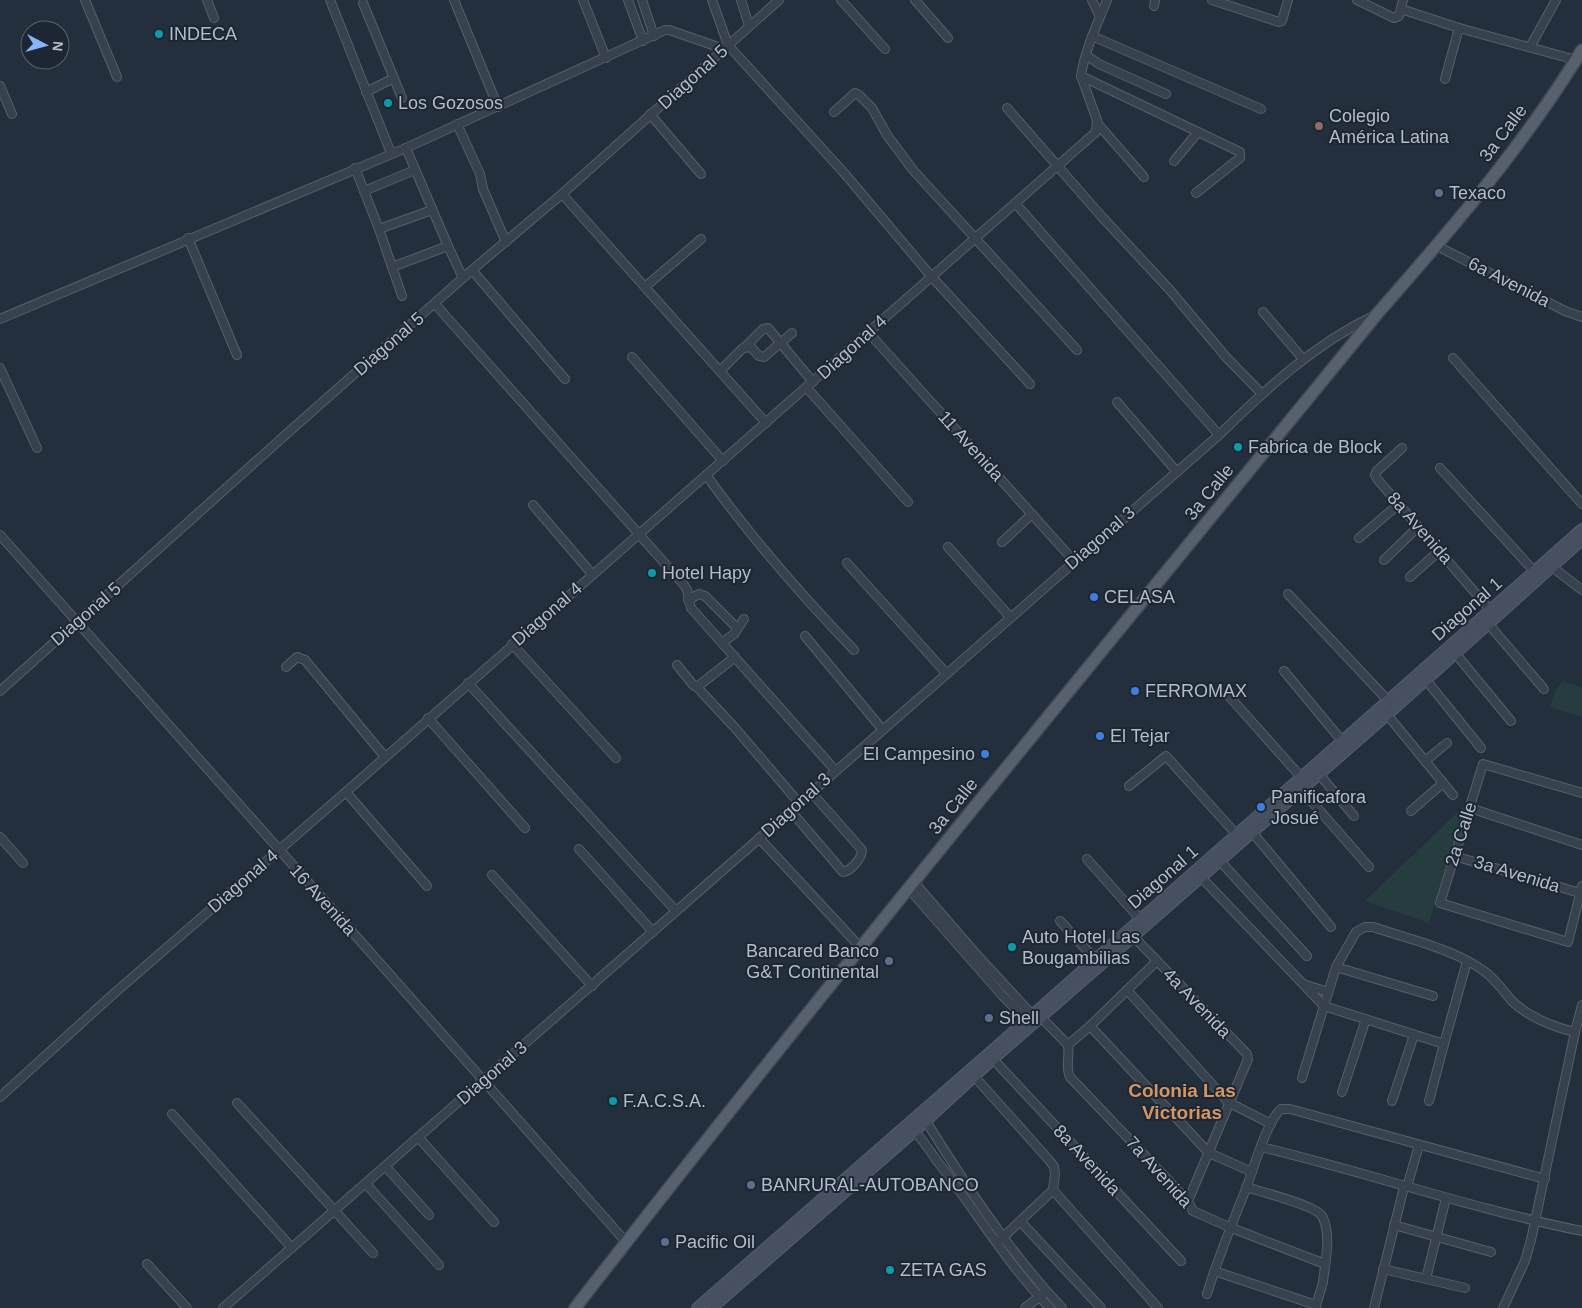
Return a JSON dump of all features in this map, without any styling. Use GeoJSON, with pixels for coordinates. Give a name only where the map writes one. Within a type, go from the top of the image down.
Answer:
{"type":"FeatureCollection","features":[{"type":"Feature","properties":{"kind":"main road","name":"3a Calle"},"geometry":{"type":"LineString","coordinates":[[575,1308],[731,1109],[911,885],[1377,314],[1437,246],[1533,122],[1582,50]]}},
{"type":"Feature","properties":{"kind":"main road","name":"Diagonal 1"},"geometry":{"type":"LineString","coordinates":[[712,1308],[915,1132],[923,1117],[1198,874],[1236,834],[1299,783],[1319,774],[1388,707],[1549,563],[1582,529]]}},
{"type":"Feature","properties":{"kind":"main road","name":"Diagonal 1"},"geometry":{"type":"LineString","coordinates":[[1492,613],[1534,571],[1582,540]]}},
{"type":"Feature","properties":{"kind":"main road","name":"Diagonal 1"},"geometry":{"type":"LineString","coordinates":[[697,1308],[907,1123],[923,1117],[974,1076],[1095,959],[1130,933],[1140,919],[1198,874],[1220,861],[1252,832],[1342,741],[1426,680],[1455,653],[1465,638]]}},
{"type":"Feature","properties":{"kind":"street"},"geometry":{"type":"LineString","coordinates":[[85,0],[117,77]]}},
{"type":"Feature","properties":{"kind":"street"},"geometry":{"type":"LineString","coordinates":[[207,0],[214,18]]}},
{"type":"Feature","properties":{"kind":"street"},"geometry":{"type":"LineString","coordinates":[[330,0],[391,153]]}},
{"type":"Feature","properties":{"kind":"street"},"geometry":{"type":"LineString","coordinates":[[454,0],[498,107]]}},
{"type":"Feature","properties":{"kind":"street"},"geometry":{"type":"LineString","coordinates":[[583,0],[606,58]]}},
{"type":"Feature","properties":{"kind":"street"},"geometry":{"type":"LineString","coordinates":[[628,0],[643,41]]}},
{"type":"Feature","properties":{"kind":"street"},"geometry":{"type":"LineString","coordinates":[[642,0],[654,36]]}},
{"type":"Feature","properties":{"kind":"street"},"geometry":{"type":"LineString","coordinates":[[712,0],[726,47],[844,174],[931,276],[1030,384]]}},
{"type":"Feature","properties":{"kind":"street"},"geometry":{"type":"LineString","coordinates":[[741,0],[749,26]]}},
{"type":"Feature","properties":{"kind":"street","name":"Diagonal 5"},"geometry":{"type":"LineString","coordinates":[[0,691],[472,270],[562,194],[779,0]]}},
{"type":"Feature","properties":{"kind":"street"},"geometry":{"type":"LineString","coordinates":[[841,0],[885,49]]}},
{"type":"Feature","properties":{"kind":"street"},"geometry":{"type":"LineString","coordinates":[[915,0],[948,38]]}},
{"type":"Feature","properties":{"kind":"street"},"geometry":{"type":"LineString","coordinates":[[1092,0],[1099,15]]}},
{"type":"Feature","properties":{"kind":"street"},"geometry":{"type":"LineString","coordinates":[[1107,0],[1099,15],[1081,76],[1097,128],[1144,177]]}},
{"type":"Feature","properties":{"kind":"street"},"geometry":{"type":"LineString","coordinates":[[1212,0],[1279,22],[1283,17],[1288,0]]}},
{"type":"Feature","properties":{"kind":"street"},"geometry":{"type":"LineString","coordinates":[[1357,0],[1394,18],[1399,16],[1403,0]]}},
{"type":"Feature","properties":{"kind":"street"},"geometry":{"type":"LineString","coordinates":[[1530,47],[1556,0]]}},
{"type":"Feature","properties":{"kind":"street"},"geometry":{"type":"LineString","coordinates":[[363,3],[402,98]]}},
{"type":"Feature","properties":{"kind":"street"},"geometry":{"type":"LineString","coordinates":[[1401,9],[1459,28],[1576,60]]}},
{"type":"Feature","properties":{"kind":"street"},"geometry":{"type":"LineString","coordinates":[[1444,79],[1459,28]]}},
{"type":"Feature","properties":{"kind":"street"},"geometry":{"type":"LineString","coordinates":[[0,319],[188,238],[406,148],[665,30],[726,47]]}},
{"type":"Feature","properties":{"kind":"street"},"geometry":{"type":"LineString","coordinates":[[1092,36],[1261,109]]}},
{"type":"Feature","properties":{"kind":"street"},"geometry":{"type":"LineString","coordinates":[[1086,54],[1094,61],[1166,94]]}},
{"type":"Feature","properties":{"kind":"street"},"geometry":{"type":"LineString","coordinates":[[1081,76],[1237,151],[1241,156],[1196,193]]}},
{"type":"Feature","properties":{"kind":"street"},"geometry":{"type":"LineString","coordinates":[[366,92],[394,78]]}},
{"type":"Feature","properties":{"kind":"street"},"geometry":{"type":"LineString","coordinates":[[0,86],[12,114]]}},
{"type":"Feature","properties":{"kind":"street"},"geometry":{"type":"LineString","coordinates":[[834,112],[855,93],[858,93],[872,108],[887,135],[913,170],[1077,350]]}},
{"type":"Feature","properties":{"kind":"street"},"geometry":{"type":"LineString","coordinates":[[1007,108],[1102,217],[1169,289],[1226,357],[1262,394]]}},
{"type":"Feature","properties":{"kind":"street"},"geometry":{"type":"LineString","coordinates":[[650,114],[701,174]]}},
{"type":"Feature","properties":{"kind":"street"},"geometry":{"type":"LineString","coordinates":[[457,124],[480,174],[483,189],[506,242]]}},
{"type":"Feature","properties":{"kind":"street","name":"Diagonal 4"},"geometry":{"type":"LineString","coordinates":[[0,1098],[110,997],[810,385],[974,238],[1016,204],[1097,128]]}},
{"type":"Feature","properties":{"kind":"street"},"geometry":{"type":"LineString","coordinates":[[1174,161],[1198,132]]}},
{"type":"Feature","properties":{"kind":"street"},"geometry":{"type":"LineString","coordinates":[[406,148],[463,278]]}},
{"type":"Feature","properties":{"kind":"street"},"geometry":{"type":"LineString","coordinates":[[355,168],[379,229],[402,296]]}},
{"type":"Feature","properties":{"kind":"street"},"geometry":{"type":"LineString","coordinates":[[364,191],[415,170]]}},
{"type":"Feature","properties":{"kind":"street"},"geometry":{"type":"LineString","coordinates":[[562,194],[766,423]]}},
{"type":"Feature","properties":{"kind":"street"},"geometry":{"type":"LineString","coordinates":[[1016,204],[1219,435]]}},
{"type":"Feature","properties":{"kind":"street"},"geometry":{"type":"LineString","coordinates":[[379,229],[432,210]]}},
{"type":"Feature","properties":{"kind":"street"},"geometry":{"type":"LineString","coordinates":[[188,238],[237,355]]}},
{"type":"Feature","properties":{"kind":"street"},"geometry":{"type":"LineString","coordinates":[[645,288],[701,239]]}},
{"type":"Feature","properties":{"kind":"street"},"geometry":{"type":"LineString","coordinates":[[392,267],[448,246]]}},
{"type":"Feature","properties":{"kind":"street","name":"6a Avenida"},"geometry":{"type":"LineString","coordinates":[[1437,246],[1565,311],[1582,317]]}},
{"type":"Feature","properties":{"kind":"street"},"geometry":{"type":"LineString","coordinates":[[472,270],[565,379]]}},
{"type":"Feature","properties":{"kind":"street"},"geometry":{"type":"LineString","coordinates":[[435,304],[684,585],[691,608],[835,770]]}},
{"type":"Feature","properties":{"kind":"street"},"geometry":{"type":"LineString","coordinates":[[1263,312],[1303,359]]}},
{"type":"Feature","properties":{"kind":"street","name":"Diagonal 3"},"geometry":{"type":"LineString","coordinates":[[223,1308],[335,1212],[835,770],[1177,472],[1262,394],[1303,359],[1346,330],[1377,314]]}},
{"type":"Feature","properties":{"kind":"street"},"geometry":{"type":"LineString","coordinates":[[720,371],[766,328],[780,343],[810,385],[908,502]]}},
{"type":"Feature","properties":{"kind":"street","name":"11 Avenida"},"geometry":{"type":"LineString","coordinates":[[868,332],[1074,561]]}},
{"type":"Feature","properties":{"kind":"street"},"geometry":{"type":"LineString","coordinates":[[746,346],[751,347],[761,357],[764,357],[792,333]]}},
{"type":"Feature","properties":{"kind":"street"},"geometry":{"type":"LineString","coordinates":[[632,357],[723,461]]}},
{"type":"Feature","properties":{"kind":"street"},"geometry":{"type":"LineString","coordinates":[[1453,358],[1582,504]]}},
{"type":"Feature","properties":{"kind":"street"},"geometry":{"type":"LineString","coordinates":[[0,368],[36,448]]}},
{"type":"Feature","properties":{"kind":"street"},"geometry":{"type":"LineString","coordinates":[[1117,402],[1177,472]]}},
{"type":"Feature","properties":{"kind":"street","name":"8a Avenida"},"geometry":{"type":"LineString","coordinates":[[1402,448],[1375,475],[1492,613],[1544,689]]}},
{"type":"Feature","properties":{"kind":"street"},"geometry":{"type":"LineString","coordinates":[[1440,468],[1534,571]]}},
{"type":"Feature","properties":{"kind":"street"},"geometry":{"type":"LineString","coordinates":[[706,475],[734,514],[776,566],[816,612],[854,650]]}},
{"type":"Feature","properties":{"kind":"street"},"geometry":{"type":"LineString","coordinates":[[1360,538],[1399,504]]}},
{"type":"Feature","properties":{"kind":"street"},"geometry":{"type":"LineString","coordinates":[[533,505],[592,574]]}},
{"type":"Feature","properties":{"kind":"street"},"geometry":{"type":"LineString","coordinates":[[1002,542],[1032,514]]}},
{"type":"Feature","properties":{"kind":"street"},"geometry":{"type":"LineString","coordinates":[[1384,560],[1418,527]]}},
{"type":"Feature","properties":{"kind":"street","name":"16 Avenida"},"geometry":{"type":"LineString","coordinates":[[0,535],[626,1242]]}},
{"type":"Feature","properties":{"kind":"street"},"geometry":{"type":"LineString","coordinates":[[948,547],[1010,617]]}},
{"type":"Feature","properties":{"kind":"street"},"geometry":{"type":"LineString","coordinates":[[1410,577],[1439,551]]}},
{"type":"Feature","properties":{"kind":"street"},"geometry":{"type":"LineString","coordinates":[[847,562],[946,673]]}},
{"type":"Feature","properties":{"kind":"street"},"geometry":{"type":"LineString","coordinates":[[1549,563],[1582,590]]}},
{"type":"Feature","properties":{"kind":"street"},"geometry":{"type":"LineString","coordinates":[[688,600],[700,594],[705,596],[736,628]]}},
{"type":"Feature","properties":{"kind":"street"},"geometry":{"type":"LineString","coordinates":[[1288,594],[1388,707],[1425,761],[1453,795]]}},
{"type":"Feature","properties":{"kind":"street"},"geometry":{"type":"LineString","coordinates":[[722,643],[734,634],[736,628],[744,619]]}},
{"type":"Feature","properties":{"kind":"street"},"geometry":{"type":"LineString","coordinates":[[805,636],[882,730]]}},
{"type":"Feature","properties":{"kind":"street"},"geometry":{"type":"LineString","coordinates":[[512,644],[616,758]]}},
{"type":"Feature","properties":{"kind":"street"},"geometry":{"type":"LineString","coordinates":[[1455,653],[1511,721]]}},
{"type":"Feature","properties":{"kind":"street"},"geometry":{"type":"LineString","coordinates":[[286,667],[297,657],[305,660],[385,757]]}},
{"type":"Feature","properties":{"kind":"street"},"geometry":{"type":"LineString","coordinates":[[697,687],[735,657]]}},
{"type":"Feature","properties":{"kind":"street"},"geometry":{"type":"LineString","coordinates":[[677,665],[799,802]]}},
{"type":"Feature","properties":{"kind":"street"},"geometry":{"type":"LineString","coordinates":[[1284,671],[1342,741]]}},
{"type":"Feature","properties":{"kind":"street"},"geometry":{"type":"LineString","coordinates":[[1426,680],[1481,748]]}},
{"type":"Feature","properties":{"kind":"street"},"geometry":{"type":"LineString","coordinates":[[468,683],[676,911]]}},
{"type":"Feature","properties":{"kind":"street"},"geometry":{"type":"LineString","coordinates":[[1228,696],[1369,867]]}},
{"type":"Feature","properties":{"kind":"street"},"geometry":{"type":"LineString","coordinates":[[428,718],[525,828]]}},
{"type":"Feature","properties":{"kind":"street"},"geometry":{"type":"LineString","coordinates":[[1425,761],[1447,743]]}},
{"type":"Feature","properties":{"kind":"street"},"geometry":{"type":"LineString","coordinates":[[1129,786],[1166,756],[1236,834]]}},
{"type":"Feature","properties":{"kind":"street","name":"2a Calle"},"geometry":{"type":"LineString","coordinates":[[1581,890],[1568,942],[1440,903],[1483,764],[1582,793]]}},
{"type":"Feature","properties":{"kind":"street"},"geometry":{"type":"LineString","coordinates":[[1319,774],[1354,816]]}},
{"type":"Feature","properties":{"kind":"street"},"geometry":{"type":"LineString","coordinates":[[1411,811],[1443,783]]}},
{"type":"Feature","properties":{"kind":"street"},"geometry":{"type":"LineString","coordinates":[[346,792],[427,886]]}},
{"type":"Feature","properties":{"kind":"street"},"geometry":{"type":"LineString","coordinates":[[790,810],[843,872],[846,872],[861,856],[862,850],[811,792]]}},
{"type":"Feature","properties":{"kind":"street"},"geometry":{"type":"LineString","coordinates":[[1470,808],[1582,845]]}},
{"type":"Feature","properties":{"kind":"street"},"geometry":{"type":"LineString","coordinates":[[1252,832],[1331,927]]}},
{"type":"Feature","properties":{"kind":"street"},"geometry":{"type":"LineString","coordinates":[[0,836],[23,864]]}},
{"type":"Feature","properties":{"kind":"street"},"geometry":{"type":"LineString","coordinates":[[759,838],[861,948]]}},
{"type":"Feature","properties":{"kind":"street"},"geometry":{"type":"LineString","coordinates":[[579,850],[653,932]]}},
{"type":"Feature","properties":{"kind":"street","name":"3a Avenida"},"geometry":{"type":"LineString","coordinates":[[1454,856],[1581,890]]}},
{"type":"Feature","properties":{"kind":"street"},"geometry":{"type":"LineString","coordinates":[[1087,859],[1140,919]]}},
{"type":"Feature","properties":{"kind":"street"},"geometry":{"type":"LineString","coordinates":[[1220,861],[1307,956]]}},
{"type":"Feature","properties":{"kind":"street"},"geometry":{"type":"LineString","coordinates":[[1198,874],[1324,1006],[1444,1044]]}},
{"type":"Feature","properties":{"kind":"street"},"geometry":{"type":"LineString","coordinates":[[492,875],[592,986]]}},
{"type":"Feature","properties":{"kind":"street"},"geometry":{"type":"LineString","coordinates":[[911,885],[1034,1018],[1068,1045],[1156,961]]}},
{"type":"Feature","properties":{"kind":"street"},"geometry":{"type":"LineString","coordinates":[[1060,921],[1095,959]]}},
{"type":"Feature","properties":{"kind":"street"},"geometry":{"type":"LineString","coordinates":[[1302,1078],[1336,967],[1356,932],[1366,927],[1373,927],[1441,950],[1467,961],[1484,971],[1499,984],[1511,1000],[1526,1012],[1560,1028],[1575,1032]]}},
{"type":"Feature","properties":{"kind":"street","name":"4a Avenida"},"geometry":{"type":"LineString","coordinates":[[1130,933],[1247,1054],[1247,1064],[1228,1102]]}},
{"type":"Feature","properties":{"kind":"street"},"geometry":{"type":"LineString","coordinates":[[1429,1101],[1467,961]]}},
{"type":"Feature","properties":{"kind":"street"},"geometry":{"type":"LineString","coordinates":[[1336,967],[1433,996]]}},
{"type":"Feature","properties":{"kind":"street"},"geometry":{"type":"LineString","coordinates":[[1300,983],[1328,992]]}},
{"type":"Feature","properties":{"kind":"street"},"geometry":{"type":"LineString","coordinates":[[1127,990],[1228,1102],[1271,1124]]}},
{"type":"Feature","properties":{"kind":"street"},"geometry":{"type":"LineString","coordinates":[[1503,1308],[1525,1261],[1545,1179],[1582,1005]]}},
{"type":"Feature","properties":{"kind":"street"},"geometry":{"type":"LineString","coordinates":[[1342,1092],[1366,1019]]}},
{"type":"Feature","properties":{"kind":"street"},"geometry":{"type":"LineString","coordinates":[[1090,1026],[1209,1153],[1252,1172]]}},
{"type":"Feature","properties":{"kind":"street"},"geometry":{"type":"LineString","coordinates":[[1392,1101],[1414,1035]]}},
{"type":"Feature","properties":{"kind":"street","name":"7a Avenida"},"geometry":{"type":"LineString","coordinates":[[1068,1045],[1070,1054],[1067,1068],[1070,1077],[1188,1201],[1193,1211],[1229,1228],[1325,1264]]}},
{"type":"Feature","properties":{"kind":"street","name":"8a Avenida"},"geometry":{"type":"LineString","coordinates":[[993,1059],[1181,1261]]}},
{"type":"Feature","properties":{"kind":"street"},"geometry":{"type":"LineString","coordinates":[[974,1076],[1054,1167],[1053,1190],[1000,1240]]}},
{"type":"Feature","properties":{"kind":"street"},"geometry":{"type":"LineString","coordinates":[[1188,1201],[1228,1102]]}},
{"type":"Feature","properties":{"kind":"street"},"geometry":{"type":"LineString","coordinates":[[237,1103],[372,1253]]}},
{"type":"Feature","properties":{"kind":"street"},"geometry":{"type":"LineString","coordinates":[[1207,1294],[1229,1228],[1261,1147],[1279,1111],[1285,1108],[1545,1179]]}},
{"type":"Feature","properties":{"kind":"street"},"geometry":{"type":"LineString","coordinates":[[172,1114],[292,1248]]}},
{"type":"Feature","properties":{"kind":"street"},"geometry":{"type":"LineString","coordinates":[[923,1117],[1000,1240],[1040,1298],[1050,1308]]}},
{"type":"Feature","properties":{"kind":"street"},"geometry":{"type":"LineString","coordinates":[[907,1123],[1000,1240],[1062,1308]]}},
{"type":"Feature","properties":{"kind":"street"},"geometry":{"type":"LineString","coordinates":[[419,1138],[494,1222]]}},
{"type":"Feature","properties":{"kind":"street"},"geometry":{"type":"LineString","coordinates":[[1374,1308],[1394,1225],[1418,1145]]}},
{"type":"Feature","properties":{"kind":"street"},"geometry":{"type":"LineString","coordinates":[[1261,1147],[1320,1161],[1446,1198],[1582,1231]]}},
{"type":"Feature","properties":{"kind":"street"},"geometry":{"type":"LineString","coordinates":[[938,1161],[946,1154]]}},
{"type":"Feature","properties":{"kind":"street"},"geometry":{"type":"LineString","coordinates":[[386,1166],[430,1215]]}},
{"type":"Feature","properties":{"kind":"street"},"geometry":{"type":"LineString","coordinates":[[366,1184],[439,1265]]}},
{"type":"Feature","properties":{"kind":"street"},"geometry":{"type":"LineString","coordinates":[[1214,1271],[1316,1307],[1322,1285],[1327,1234],[1322,1216],[1315,1210],[1300,1204],[1246,1187]]}},
{"type":"Feature","properties":{"kind":"street"},"geometry":{"type":"LineString","coordinates":[[1053,1190],[1158,1308]]}},
{"type":"Feature","properties":{"kind":"street"},"geometry":{"type":"LineString","coordinates":[[1426,1279],[1446,1198]]}},
{"type":"Feature","properties":{"kind":"street"},"geometry":{"type":"LineString","coordinates":[[1020,1221],[1100,1308]]}},
{"type":"Feature","properties":{"kind":"street"},"geometry":{"type":"LineString","coordinates":[[1394,1225],[1491,1252]]}},
{"type":"Feature","properties":{"kind":"street"},"geometry":{"type":"LineString","coordinates":[[147,1264],[186,1308]]}},
{"type":"Feature","properties":{"kind":"street"},"geometry":{"type":"LineString","coordinates":[[1383,1269],[1465,1288]]}},
{"type":"Feature","properties":{"kind":"street"},"geometry":{"type":"LineString","coordinates":[[1025,1308],[1040,1298],[1046,1291]]}},
{"type":"Feature","properties":{"kind":"green space"},"geometry":{"type":"Polygon","coordinates":[[[1563,681],[1582,688],[1582,717],[1550,707],[1557,687],[1563,681]]]}},
{"type":"Feature","properties":{"kind":"green space"},"geometry":{"type":"Polygon","coordinates":[[[1464,806],[1429,923],[1365,901],[1464,806]]]}},
{"type":"Feature","properties":{"kind":"place","name":"INDECA"},"geometry":{"type":"Point","coordinates":[159,34]}},
{"type":"Feature","properties":{"kind":"place","name":"Los Gozosos"},"geometry":{"type":"Point","coordinates":[388,103]}},
{"type":"Feature","properties":{"kind":"place","name":"Colegio América Latina"},"geometry":{"type":"Point","coordinates":[1319,126]}},
{"type":"Feature","properties":{"kind":"place","name":"Texaco"},"geometry":{"type":"Point","coordinates":[1439,193]}},
{"type":"Feature","properties":{"kind":"place","name":"Fabrica de Block"},"geometry":{"type":"Point","coordinates":[1238,447]}},
{"type":"Feature","properties":{"kind":"place","name":"Hotel Hapy"},"geometry":{"type":"Point","coordinates":[652,573]}},
{"type":"Feature","properties":{"kind":"place","name":"CELASA"},"geometry":{"type":"Point","coordinates":[1094,597]}},
{"type":"Feature","properties":{"kind":"place","name":"FERROMAX"},"geometry":{"type":"Point","coordinates":[1135,691]}},
{"type":"Feature","properties":{"kind":"place","name":"El Tejar"},"geometry":{"type":"Point","coordinates":[1100,736]}},
{"type":"Feature","properties":{"kind":"place","name":"El Campesino"},"geometry":{"type":"Point","coordinates":[985,754]}},
{"type":"Feature","properties":{"kind":"place","name":"Panificafora Josué"},"geometry":{"type":"Point","coordinates":[1261,807]}},
{"type":"Feature","properties":{"kind":"place","name":"Auto Hotel Las Bougambilias"},"geometry":{"type":"Point","coordinates":[1012,947]}},
{"type":"Feature","properties":{"kind":"place","name":"Bancared Banco G&T Continental"},"geometry":{"type":"Point","coordinates":[889,961]}},
{"type":"Feature","properties":{"kind":"place","name":"Shell"},"geometry":{"type":"Point","coordinates":[989,1018]}},
{"type":"Feature","properties":{"kind":"place","name":"F.A.C.S.A."},"geometry":{"type":"Point","coordinates":[613,1101]}},
{"type":"Feature","properties":{"kind":"place","name":"BANRURAL-AUTOBANCO"},"geometry":{"type":"Point","coordinates":[751,1185]}},
{"type":"Feature","properties":{"kind":"place","name":"Pacific Oil"},"geometry":{"type":"Point","coordinates":[665,1242]}},
{"type":"Feature","properties":{"kind":"place","name":"ZETA GAS"},"geometry":{"type":"Point","coordinates":[890,1270]}},
{"type":"Feature","properties":{"kind":"district","name":"Colonia Las Victorias"},"geometry":{"type":"Point","coordinates":[1182,1101]}}]}
